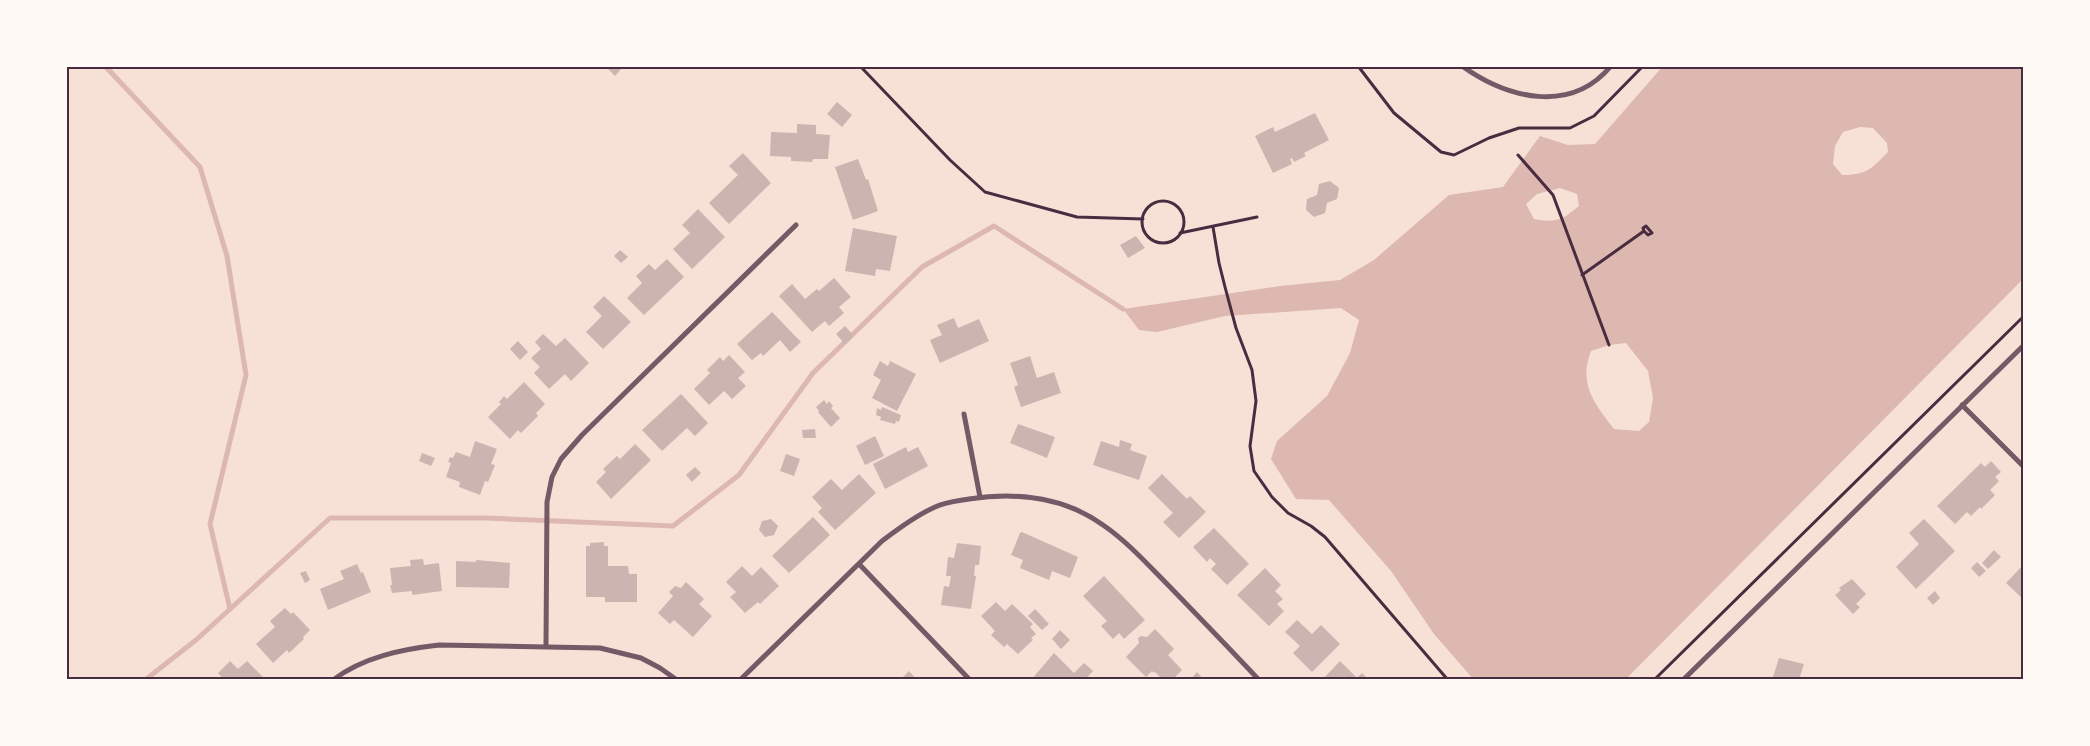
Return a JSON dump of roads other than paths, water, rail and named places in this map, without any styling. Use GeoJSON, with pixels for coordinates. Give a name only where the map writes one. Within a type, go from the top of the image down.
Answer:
{"type":"FeatureCollection","features":[{"type":"Feature","properties":{"kind":"street"},"geometry":{"type":"LineString","coordinates":[[1462,66],[1482,80],[1500,89],[1517,94],[1537,96],[1565,94],[1583,89],[1596,81],[1611,66]]}},
{"type":"Feature","properties":{"kind":"street"},"geometry":{"type":"LineString","coordinates":[[546,646],[548,502],[552,477],[561,458],[582,435],[796,225]]}},
{"type":"Feature","properties":{"kind":"street"},"geometry":{"type":"LineString","coordinates":[[1682,680],[2024,345]]}},
{"type":"Feature","properties":{"kind":"street"},"geometry":{"type":"LineString","coordinates":[[1962,405],[2024,467]]}},
{"type":"Feature","properties":{"kind":"street"},"geometry":{"type":"LineString","coordinates":[[964,414],[980,497]]}},
{"type":"Feature","properties":{"kind":"street"},"geometry":{"type":"LineString","coordinates":[[740,680],[887,537],[932,508],[949,502],[1005,495],[1034,497],[1062,504],[1104,525],[1142,559],[1260,680]]}},
{"type":"Feature","properties":{"kind":"street"},"geometry":{"type":"LineString","coordinates":[[859,564],[970,680]]}},
{"type":"Feature","properties":{"kind":"street"},"geometry":{"type":"LineString","coordinates":[[333,680],[359,665],[383,656],[414,648],[440,645],[600,648],[641,658],[677,680]]}},
{"type":"Feature","properties":{"kind":"waterway"},"geometry":{"type":"LineString","coordinates":[[105,66],[200,167],[227,256],[246,375],[210,524],[230,609]]}},
{"type":"Feature","properties":{"kind":"waterway"},"geometry":{"type":"LineString","coordinates":[[145,680],[196,640],[330,518],[485,518],[673,526],[739,475],[813,373],[922,267],[994,226],[1123,309]]}}]}
